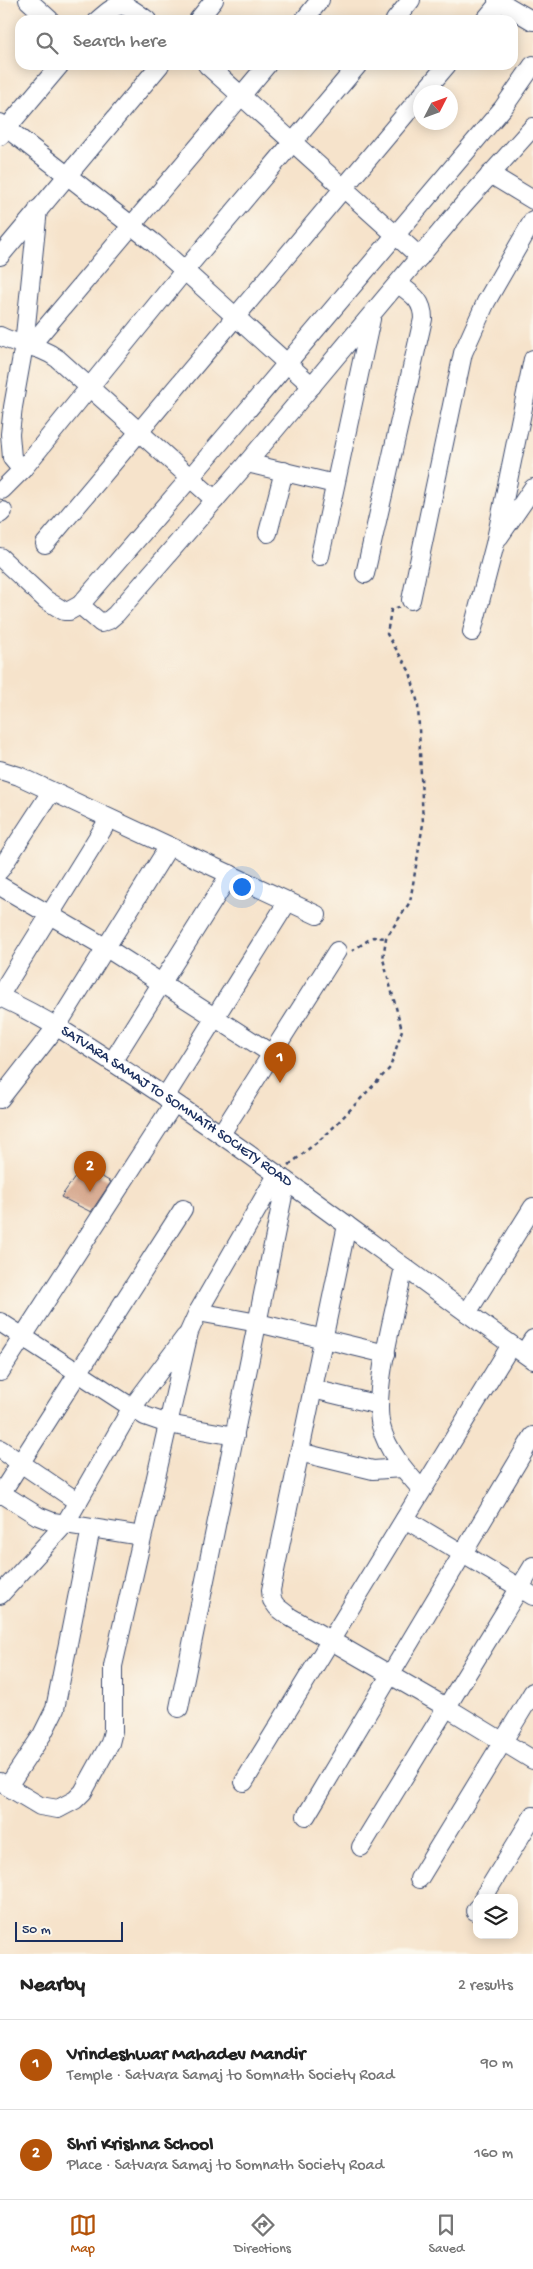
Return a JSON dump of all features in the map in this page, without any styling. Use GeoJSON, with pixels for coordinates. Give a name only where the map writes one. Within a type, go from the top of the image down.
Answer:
{"type":"FeatureCollection","features":[{"type":"Feature","properties":{"kind":"street"},"geometry":{"type":"LineString","coordinates":[[28,0],[44,15]]}},
{"type":"Feature","properties":{"kind":"street"},"geometry":{"type":"LineString","coordinates":[[202,15],[214,0]]}},
{"type":"Feature","properties":{"kind":"street"},"geometry":{"type":"LineString","coordinates":[[308,15],[320,0]]}},
{"type":"Feature","properties":{"kind":"street"},"geometry":{"type":"LineString","coordinates":[[399,15],[411,0]]}},
{"type":"Feature","properties":{"kind":"street"},"geometry":{"type":"LineString","coordinates":[[102,15],[112,4],[118,2],[125,4],[140,15]]}},
{"type":"Feature","properties":{"kind":"street"},"geometry":{"type":"LineString","coordinates":[[491,15],[506,2],[533,21]]}},
{"type":"Feature","properties":{"kind":"street"},"geometry":{"type":"LineString","coordinates":[[0,557],[54,606],[69,611],[80,605],[190,478],[502,108],[533,65]]}},
{"type":"Feature","properties":{"kind":"street"},"geometry":{"type":"LineString","coordinates":[[55,70],[2,129],[68,174],[133,225],[288,362],[312,386]]}},
{"type":"Feature","properties":{"kind":"street"},"geometry":{"type":"LineString","coordinates":[[0,256],[156,70]]}},
{"type":"Feature","properties":{"kind":"street"},"geometry":{"type":"LineString","coordinates":[[212,70],[420,256]]}},
{"type":"Feature","properties":{"kind":"street"},"geometry":{"type":"LineString","coordinates":[[12,343],[133,225],[263,70]]}},
{"type":"Feature","properties":{"kind":"street"},"geometry":{"type":"LineString","coordinates":[[2,490],[22,470],[185,270],[354,70]]}},
{"type":"Feature","properties":{"kind":"street"},"geometry":{"type":"LineString","coordinates":[[430,85],[443,70]]}},
{"type":"Feature","properties":{"kind":"street"},"geometry":{"type":"LineString","coordinates":[[45,544],[413,105]]}},
{"type":"Feature","properties":{"kind":"street"},"geometry":{"type":"LineString","coordinates":[[80,605],[101,622],[109,620],[247,463],[420,256],[533,127]]}},
{"type":"Feature","properties":{"kind":"street"},"geometry":{"type":"LineString","coordinates":[[490,174],[533,200]]}},
{"type":"Feature","properties":{"kind":"street"},"geometry":{"type":"LineString","coordinates":[[22,470],[12,458],[10,434],[12,343],[38,210]]}},
{"type":"Feature","properties":{"kind":"street"},"geometry":{"type":"LineString","coordinates":[[411,600],[463,353],[486,302],[533,220]]}},
{"type":"Feature","properties":{"kind":"street"},"geometry":{"type":"LineString","coordinates":[[365,574],[422,319],[423,310],[420,303],[398,284]]}},
{"type":"Feature","properties":{"kind":"street"},"geometry":{"type":"LineString","coordinates":[[320,556],[371,316]]}},
{"type":"Feature","properties":{"kind":"street"},"geometry":{"type":"LineString","coordinates":[[12,343],[40,347],[58,359],[214,500]]}},
{"type":"Feature","properties":{"kind":"street"},"geometry":{"type":"LineString","coordinates":[[472,632],[495,544],[533,359]]}},
{"type":"Feature","properties":{"kind":"street"},"geometry":{"type":"LineString","coordinates":[[247,463],[335,484]]}},
{"type":"Feature","properties":{"kind":"street"},"geometry":{"type":"LineString","coordinates":[[268,533],[284,472]]}},
{"type":"Feature","properties":{"kind":"street"},"geometry":{"type":"LineString","coordinates":[[495,544],[532,491]]}},
{"type":"Feature","properties":{"kind":"street"},"geometry":{"type":"LineString","coordinates":[[0,770],[19,776],[317,915]]}},
{"type":"Feature","properties":{"kind":"street"},"geometry":{"type":"LineString","coordinates":[[0,870],[51,792]]}},
{"type":"Feature","properties":{"kind":"street"},"geometry":{"type":"LineString","coordinates":[[0,996],[109,819]]}},
{"type":"Feature","properties":{"kind":"street"},"geometry":{"type":"LineString","coordinates":[[0,1099],[56,1026],[169,846]]}},
{"type":"Feature","properties":{"kind":"street"},"geometry":{"type":"LineString","coordinates":[[112,1062],[230,874]]}},
{"type":"Feature","properties":{"kind":"street"},"geometry":{"type":"LineString","coordinates":[[0,886],[105,947],[272,1054]]}},
{"type":"Feature","properties":{"kind":"street"},"geometry":{"type":"LineString","coordinates":[[0,1372],[169,1100],[215,1018],[288,901]]}},
{"type":"Feature","properties":{"kind":"street"},"geometry":{"type":"LineString","coordinates":[[221,1134],[337,951]]}},
{"type":"Feature","properties":{"kind":"street","name":"SATVARA SAMAJ TO SOMNATH SOCIETY ROAD"},"geometry":{"type":"LineString","coordinates":[[0,996],[56,1026],[221,1134],[467,1313],[525,1349]]}},
{"type":"Feature","properties":{"kind":"street"},"geometry":{"type":"LineString","coordinates":[[91,1528],[55,1709],[42,1735],[4,1784],[40,1806],[58,1809],[75,1800],[96,1770],[110,1743],[113,1731],[113,1666],[189,1332],[198,1312],[282,1178]]}},
{"type":"Feature","properties":{"kind":"street"},"geometry":{"type":"LineString","coordinates":[[179,1708],[258,1323],[282,1178]]}},
{"type":"Feature","properties":{"kind":"street"},"geometry":{"type":"LineString","coordinates":[[467,1313],[533,1207]]}},
{"type":"Feature","properties":{"kind":"street"},"geometry":{"type":"LineString","coordinates":[[142,1536],[65,1524],[38,1516],[1,1494],[183,1209]]}},
{"type":"Feature","properties":{"kind":"street"},"geometry":{"type":"LineString","coordinates":[[347,1225],[271,1590],[272,1600],[290,1617],[446,1707],[533,1760]]}},
{"type":"Feature","properties":{"kind":"street"},"geometry":{"type":"LineString","coordinates":[[404,1267],[386,1354],[379,1405],[381,1427],[402,1468],[422,1490]]}},
{"type":"Feature","properties":{"kind":"street"},"geometry":{"type":"LineString","coordinates":[[198,1312],[258,1323],[386,1354]]}},
{"type":"Feature","properties":{"kind":"street"},"geometry":{"type":"LineString","coordinates":[[0,1322],[145,1416],[168,1424],[235,1436]]}},
{"type":"Feature","properties":{"kind":"street"},"geometry":{"type":"LineString","coordinates":[[0,1595],[65,1524],[131,1408],[189,1332]]}},
{"type":"Feature","properties":{"kind":"street"},"geometry":{"type":"LineString","coordinates":[[244,1782],[422,1490],[525,1349]]}},
{"type":"Feature","properties":{"kind":"street"},"geometry":{"type":"LineString","coordinates":[[313,1389],[379,1405]]}},
{"type":"Feature","properties":{"kind":"street"},"geometry":{"type":"LineString","coordinates":[[306,1816],[533,1436]]}},
{"type":"Feature","properties":{"kind":"street"},"geometry":{"type":"LineString","coordinates":[[0,1449],[78,1502]]}},
{"type":"Feature","properties":{"kind":"street"},"geometry":{"type":"LineString","coordinates":[[299,1452],[372,1470],[402,1468]]}},
{"type":"Feature","properties":{"kind":"street"},"geometry":{"type":"LineString","coordinates":[[405,1519],[526,1592]]}},
{"type":"Feature","properties":{"kind":"street"},"geometry":{"type":"LineString","coordinates":[[361,1847],[446,1707],[526,1592],[533,1566]]}},
{"type":"Feature","properties":{"kind":"street"},"geometry":{"type":"LineString","coordinates":[[419,1879],[533,1692]]}},
{"type":"Feature","properties":{"kind":"street"},"geometry":{"type":"LineString","coordinates":[[485,1894],[533,1816]]}},
{"type":"Feature","properties":{"kind":"path"},"geometry":{"type":"LineString","coordinates":[[282,1178],[390,1068],[402,1030],[383,959],[386,938],[410,902],[423,824],[418,704],[410,672],[387,634],[391,610],[411,600]]}},
{"type":"Feature","properties":{"kind":"path"},"geometry":{"type":"LineString","coordinates":[[337,951],[354,951],[373,937],[386,938]]}},
{"type":"Feature","properties":{"kind":"building"},"geometry":{"type":"Polygon","coordinates":[[[83,1166],[111,1182],[91,1212],[61,1197],[83,1166]]]}},
{"type":"Feature","properties":{"kind":"place","name":"Vrindeshwar Mahadev Mandir"},"geometry":{"type":"Point","coordinates":[280,1083]}},
{"type":"Feature","properties":{"kind":"place","name":"Shri Krishna School"},"geometry":{"type":"Point","coordinates":[90,1192]}}]}
